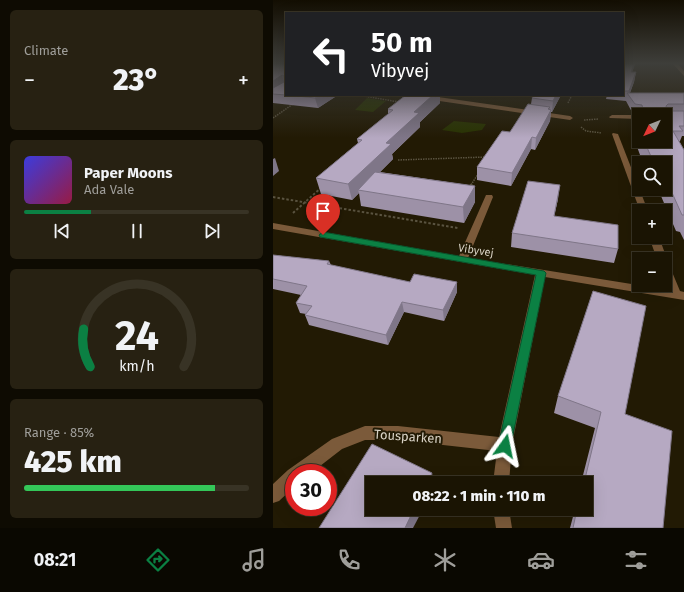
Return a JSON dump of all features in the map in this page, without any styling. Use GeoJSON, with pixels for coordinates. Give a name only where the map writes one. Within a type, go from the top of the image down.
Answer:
{"type":"FeatureCollection","features":[{"type":"Feature","properties":{"kind":"street"},"geometry":{"type":"LineString","coordinates":[[420,96],[570,118]]}},
{"type":"Feature","properties":{"kind":"street"},"geometry":{"type":"LineString","coordinates":[[612,117],[632,117]]}},
{"type":"Feature","properties":{"kind":"street"},"geometry":{"type":"LineString","coordinates":[[615,134],[641,204]]}},
{"type":"Feature","properties":{"kind":"street"},"geometry":{"type":"LineString","coordinates":[[462,260],[489,197]]}},
{"type":"Feature","properties":{"kind":"street","name":"Vibyvej"},"geometry":{"type":"LineString","coordinates":[[275,226],[462,260],[680,295]]}},
{"type":"Feature","properties":{"kind":"street"},"geometry":{"type":"LineString","coordinates":[[502,476],[505,446],[541,273]]}},
{"type":"Feature","properties":{"kind":"street","name":"Vibyvej"},"geometry":{"type":"LineString","coordinates":[[672,280],[680,295]]}},
{"type":"Feature","properties":{"kind":"street","name":"Tousparken"},"geometry":{"type":"LineString","coordinates":[[310,464],[337,444],[365,433],[398,433],[505,446]]}},
{"type":"Feature","properties":{"kind":"street"},"geometry":{"type":"LineString","coordinates":[[273,495],[285,484]]}},
{"type":"Feature","properties":{"kind":"street"},"geometry":{"type":"LineString","coordinates":[[502,516],[504,528]]}},
{"type":"Feature","properties":{"kind":"path"},"geometry":{"type":"LineString","coordinates":[[364,96],[411,104],[420,96]]}},
{"type":"Feature","properties":{"kind":"path"},"geometry":{"type":"LineString","coordinates":[[273,118],[299,100]]}},
{"type":"Feature","properties":{"kind":"path"},"geometry":{"type":"LineString","coordinates":[[570,118],[586,120],[612,117]]}},
{"type":"Feature","properties":{"kind":"path"},"geometry":{"type":"LineString","coordinates":[[570,118],[586,131],[615,134]]}},
{"type":"Feature","properties":{"kind":"path"},"geometry":{"type":"LineString","coordinates":[[398,160],[491,157]]}},
{"type":"Feature","properties":{"kind":"path"},"geometry":{"type":"LineString","coordinates":[[479,174],[470,186],[483,190],[489,197]]}},
{"type":"Feature","properties":{"kind":"path"},"geometry":{"type":"LineString","coordinates":[[275,226],[325,185]]}},
{"type":"Feature","properties":{"kind":"path"},"geometry":{"type":"LineString","coordinates":[[273,197],[474,231]]}},
{"type":"Feature","properties":{"kind":"green space"},"geometry":{"type":"Polygon","coordinates":[[[367,98],[386,101],[373,112],[355,110],[367,98]]]}},
{"type":"Feature","properties":{"kind":"green space"},"geometry":{"type":"Polygon","coordinates":[[[454,121],[486,124],[482,130],[462,133],[442,130],[454,121]]]}},
{"type":"Feature","properties":{"kind":"building"},"geometry":{"type":"Polygon","coordinates":[[[273,89],[285,89],[285,95],[273,94],[273,89]]]}},
{"type":"Feature","properties":{"kind":"building"},"geometry":{"type":"Polygon","coordinates":[[[624,89],[630,89],[629,91],[624,91],[624,89]]]}},
{"type":"Feature","properties":{"kind":"building"},"geometry":{"type":"Polygon","coordinates":[[[627,93],[684,93],[684,104],[668,104],[666,108],[643,108],[642,105],[635,104],[627,93]]]}},
{"type":"Feature","properties":{"kind":"building"},"geometry":{"type":"Polygon","coordinates":[[[297,96],[318,96],[315,98],[297,96]]]}},
{"type":"Feature","properties":{"kind":"building"},"geometry":{"type":"Polygon","coordinates":[[[405,96],[432,96],[414,112],[419,113],[386,143],[391,144],[348,184],[316,178],[362,140],[357,139],[393,110],[388,109],[405,96]]]}},
{"type":"Feature","properties":{"kind":"building"},"geometry":{"type":"Polygon","coordinates":[[[533,96],[556,96],[553,101],[532,98],[533,96]]]}},
{"type":"Feature","properties":{"kind":"building"},"geometry":{"type":"Polygon","coordinates":[[[528,104],[550,107],[548,109],[551,110],[536,138],[532,137],[512,173],[477,167],[502,131],[510,132],[528,104]]]}},
{"type":"Feature","properties":{"kind":"building"},"geometry":{"type":"Polygon","coordinates":[[[672,111],[684,111],[684,126],[679,126],[683,131],[672,131],[672,111]]]}},
{"type":"Feature","properties":{"kind":"building"},"geometry":{"type":"Polygon","coordinates":[[[673,131],[684,150],[684,215],[682,215],[672,193],[672,156],[651,156],[647,148],[672,148],[673,131]]]}},
{"type":"Feature","properties":{"kind":"building"},"geometry":{"type":"Polygon","coordinates":[[[375,172],[475,186],[463,207],[358,190],[375,172]]]}},
{"type":"Feature","properties":{"kind":"building"},"geometry":{"type":"Polygon","coordinates":[[[528,181],[560,185],[554,216],[618,225],[618,249],[512,233],[528,181]]]}},
{"type":"Feature","properties":{"kind":"building"},"geometry":{"type":"Polygon","coordinates":[[[273,255],[329,261],[327,264],[410,282],[414,274],[457,282],[443,310],[402,302],[386,335],[305,315],[312,306],[296,303],[307,286],[273,279],[273,255]]]}},
{"type":"Feature","properties":{"kind":"building"},"geometry":{"type":"Polygon","coordinates":[[[593,291],[646,306],[625,414],[672,431],[663,528],[573,528],[576,516],[593,516],[593,476],[586,476],[601,412],[558,396],[593,291]]]}},
{"type":"Feature","properties":{"kind":"building"},"geometry":{"type":"Polygon","coordinates":[[[372,444],[432,473],[430,476],[365,476],[365,516],[411,516],[405,528],[319,528],[327,516],[337,516],[337,499],[372,444]]]}},
{"type":"Feature","properties":{"kind":"route"},"geometry":{"type":"LineString","coordinates":[[323,235],[541,273],[505,446]]}}]}
